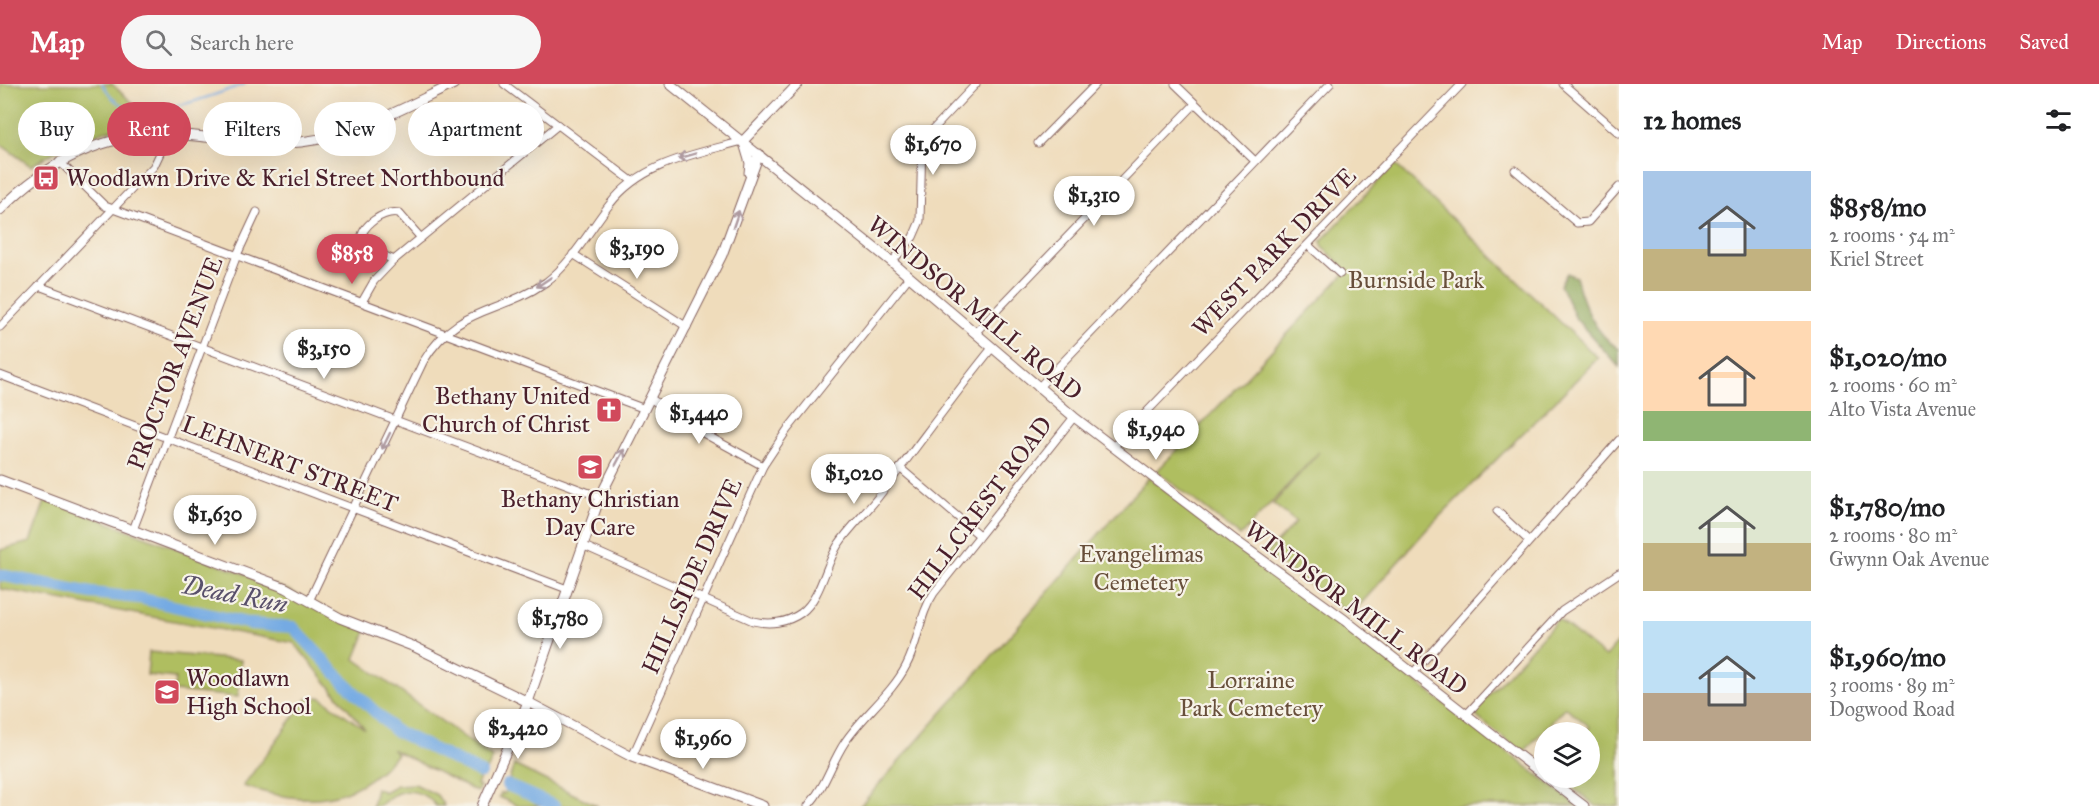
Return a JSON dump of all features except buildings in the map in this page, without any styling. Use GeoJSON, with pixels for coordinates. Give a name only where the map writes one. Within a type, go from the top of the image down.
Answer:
{"type":"FeatureCollection","features":[{"type":"Feature","properties":{"kind":"main road"},"geometry":{"type":"LineString","coordinates":[[191,137],[254,143],[303,142],[363,126],[454,84]]}},
{"type":"Feature","properties":{"kind":"main road","name":"WINDSOR MILL ROAD"},"geometry":{"type":"LineString","coordinates":[[670,84],[892,262],[1074,417],[1413,673],[1534,768]]}},
{"type":"Feature","properties":{"kind":"main road"},"geometry":{"type":"LineString","coordinates":[[748,183],[750,163],[743,141],[798,84]]}},
{"type":"Feature","properties":{"kind":"main road"},"geometry":{"type":"LineString","coordinates":[[0,210],[34,178],[59,161],[107,142]]}},
{"type":"Feature","properties":{"kind":"main road"},"geometry":{"type":"LineString","coordinates":[[482,806],[528,702],[600,497],[723,255],[759,154]]}},
{"type":"Feature","properties":{"kind":"main road"},"geometry":{"type":"LineString","coordinates":[[0,480],[268,580],[340,618],[415,647],[528,702],[632,757],[763,806]]}},
{"type":"Feature","properties":{"kind":"main road","name":"WINDSOR MILL ROAD"},"geometry":{"type":"LineString","coordinates":[[1560,788],[1584,806]]}},
{"type":"Feature","properties":{"kind":"street"},"geometry":{"type":"LineString","coordinates":[[504,84],[632,181]]}},
{"type":"Feature","properties":{"kind":"street"},"geometry":{"type":"LineString","coordinates":[[892,262],[913,237],[920,221],[922,141],[976,84]]}},
{"type":"Feature","properties":{"kind":"street"},"geometry":{"type":"LineString","coordinates":[[1038,143],[1096,84]]}},
{"type":"Feature","properties":{"kind":"street"},"geometry":{"type":"LineString","coordinates":[[1175,84],[1256,161]]}},
{"type":"Feature","properties":{"kind":"street"},"geometry":{"type":"LineString","coordinates":[[1038,388],[1330,84]]}},
{"type":"Feature","properties":{"kind":"street","name":"WEST PARK DRIVE"},"geometry":{"type":"LineString","coordinates":[[1114,446],[1462,84]]}},
{"type":"Feature","properties":{"kind":"street"},"geometry":{"type":"LineString","coordinates":[[1563,84],[1619,133]]}},
{"type":"Feature","properties":{"kind":"street"},"geometry":{"type":"LineString","coordinates":[[975,333],[1195,104]]}},
{"type":"Feature","properties":{"kind":"street"},"geometry":{"type":"LineString","coordinates":[[362,302],[374,281],[394,260],[558,125]]}},
{"type":"Feature","properties":{"kind":"street"},"geometry":{"type":"LineString","coordinates":[[309,602],[423,362],[444,333],[468,317],[545,282],[573,254],[611,202],[632,181],[670,161],[743,141]]}},
{"type":"Feature","properties":{"kind":"street"},"geometry":{"type":"LineString","coordinates":[[0,327],[114,209],[159,156]]}},
{"type":"Feature","properties":{"kind":"street"},"geometry":{"type":"LineString","coordinates":[[59,161],[105,206],[645,409]]}},
{"type":"Feature","properties":{"kind":"street"},"geometry":{"type":"LineString","coordinates":[[1515,170],[1577,223],[1588,222],[1619,187]]}},
{"type":"Feature","properties":{"kind":"street","name":"PROCTOR AVENUE"},"geometry":{"type":"LineString","coordinates":[[133,530],[237,255],[257,212]]}},
{"type":"Feature","properties":{"kind":"street"},"geometry":{"type":"LineString","coordinates":[[394,260],[364,247],[361,241],[363,231],[384,213],[399,213],[421,238]]}},
{"type":"Feature","properties":{"kind":"street"},"geometry":{"type":"LineString","coordinates":[[1308,245],[1340,274]]}},
{"type":"Feature","properties":{"kind":"street"},"geometry":{"type":"LineString","coordinates":[[573,254],[687,327]]}},
{"type":"Feature","properties":{"kind":"street","name":"HILLSIDE DRIVE"},"geometry":{"type":"LineString","coordinates":[[632,757],[763,466],[787,430],[909,277]]}},
{"type":"Feature","properties":{"kind":"street"},"geometry":{"type":"LineString","coordinates":[[39,286],[600,497]]}},
{"type":"Feature","properties":{"kind":"street"},"geometry":{"type":"LineString","coordinates":[[582,545],[702,599],[762,623],[782,622],[801,613],[813,600],[837,547],[992,348]]}},
{"type":"Feature","properties":{"kind":"street","name":"LEHNERT STREET"},"geometry":{"type":"LineString","coordinates":[[0,375],[567,589]]}},
{"type":"Feature","properties":{"kind":"street"},"geometry":{"type":"LineString","coordinates":[[650,398],[692,427],[763,466]]}},
{"type":"Feature","properties":{"kind":"street","name":"HILLCREST ROAD"},"geometry":{"type":"LineString","coordinates":[[808,806],[823,789],[844,742],[901,676],[910,659],[927,603],[1074,417]]}},
{"type":"Feature","properties":{"kind":"street"},"geometry":{"type":"LineString","coordinates":[[1413,673],[1619,440]]}},
{"type":"Feature","properties":{"kind":"street"},"geometry":{"type":"LineString","coordinates":[[900,468],[980,535]]}},
{"type":"Feature","properties":{"kind":"street"},"geometry":{"type":"LineString","coordinates":[[1497,511],[1529,541]]}},
{"type":"Feature","properties":{"kind":"street"},"geometry":{"type":"LineString","coordinates":[[1466,715],[1562,611],[1619,573]]}},
{"type":"Feature","properties":{"kind":"green space"},"geometry":{"type":"Polygon","coordinates":[[[0,84],[112,84],[131,102],[107,102],[107,130],[95,134],[95,102],[18,102],[18,156],[47,156],[31,166],[0,144],[0,84]]]}},
{"type":"Feature","properties":{"kind":"green space","name":"Burnside Park"},"geometry":{"type":"Polygon","coordinates":[[[1395,164],[1598,358],[1428,528],[1351,615],[1266,554],[1296,522],[1273,504],[1319,452],[1240,536],[1157,471],[1347,271],[1323,247],[1321,241],[1395,164]]]}},
{"type":"Feature","properties":{"kind":"green space"},"geometry":{"type":"Polygon","coordinates":[[[1567,273],[1576,277],[1586,307],[1596,326],[1619,349],[1619,367],[1576,319],[1560,285],[1567,273]]]}},
{"type":"Feature","properties":{"kind":"green space","name":"Lorraine Park Cemetery"},"geometry":{"type":"Polygon","coordinates":[[[1149,477],[1534,772],[1534,788],[1555,788],[1578,806],[860,806],[1149,477]]]}},
{"type":"Feature","properties":{"kind":"green space"},"geometry":{"type":"Polygon","coordinates":[[[46,499],[290,591],[367,629],[355,659],[493,758],[487,770],[484,769],[477,785],[480,786],[477,792],[392,749],[397,754],[363,784],[326,797],[287,797],[243,786],[307,699],[320,697],[365,729],[294,643],[0,589],[0,550],[30,542],[46,499]]]}},
{"type":"Feature","properties":{"kind":"green space"},"geometry":{"type":"Polygon","coordinates":[[[1558,619],[1605,657],[1619,641],[1619,806],[1596,806],[1573,788],[1600,788],[1600,722],[1584,722],[1565,707],[1551,722],[1534,722],[1534,741],[1523,753],[1478,718],[1474,711],[1558,619]]]}},
{"type":"Feature","properties":{"kind":"green space"},"geometry":{"type":"Polygon","coordinates":[[[149,652],[241,660],[238,697],[174,691],[175,678],[147,675],[149,652]]]}},
{"type":"Feature","properties":{"kind":"green space"},"geometry":{"type":"Polygon","coordinates":[[[514,765],[598,806],[518,806],[499,797],[501,793],[504,794],[514,765]]]}},
{"type":"Feature","properties":{"kind":"green space"},"geometry":{"type":"Polygon","coordinates":[[[415,784],[437,795],[444,806],[436,806],[422,794],[410,791],[398,793],[381,804],[372,806],[376,788],[384,792],[397,785],[415,784]]]}},
{"type":"Feature","properties":{"kind":"waterway"},"geometry":{"type":"LineString","coordinates":[[102,84],[117,102],[130,108],[146,110],[181,105],[245,84]]}},
{"type":"Feature","properties":{"kind":"waterway","name":"Dead Run"},"geometry":{"type":"LineString","coordinates":[[0,575],[92,593],[139,598],[251,624],[293,627],[345,683],[394,730],[481,773]]}},
{"type":"Feature","properties":{"kind":"waterway","name":"Dead Run"},"geometry":{"type":"LineString","coordinates":[[507,785],[555,806]]}},
{"type":"Feature","properties":{"kind":"place","name":"Woodlawn Drive & Kriel Street Northbound"},"geometry":{"type":"Point","coordinates":[46,178]}},
{"type":"Feature","properties":{"kind":"place","name":"Bethany United Church of Christ"},"geometry":{"type":"Point","coordinates":[609,410]}},
{"type":"Feature","properties":{"kind":"place","name":"Bethany Christian Day Care"},"geometry":{"type":"Point","coordinates":[590,467]}},
{"type":"Feature","properties":{"kind":"place","name":"Woodlawn High School"},"geometry":{"type":"Point","coordinates":[167,692]}},
{"type":"Feature","properties":{"kind":"park label","name":"Evangelimas Cemetery"},"geometry":{"type":"Point","coordinates":[1141,568]}}]}
